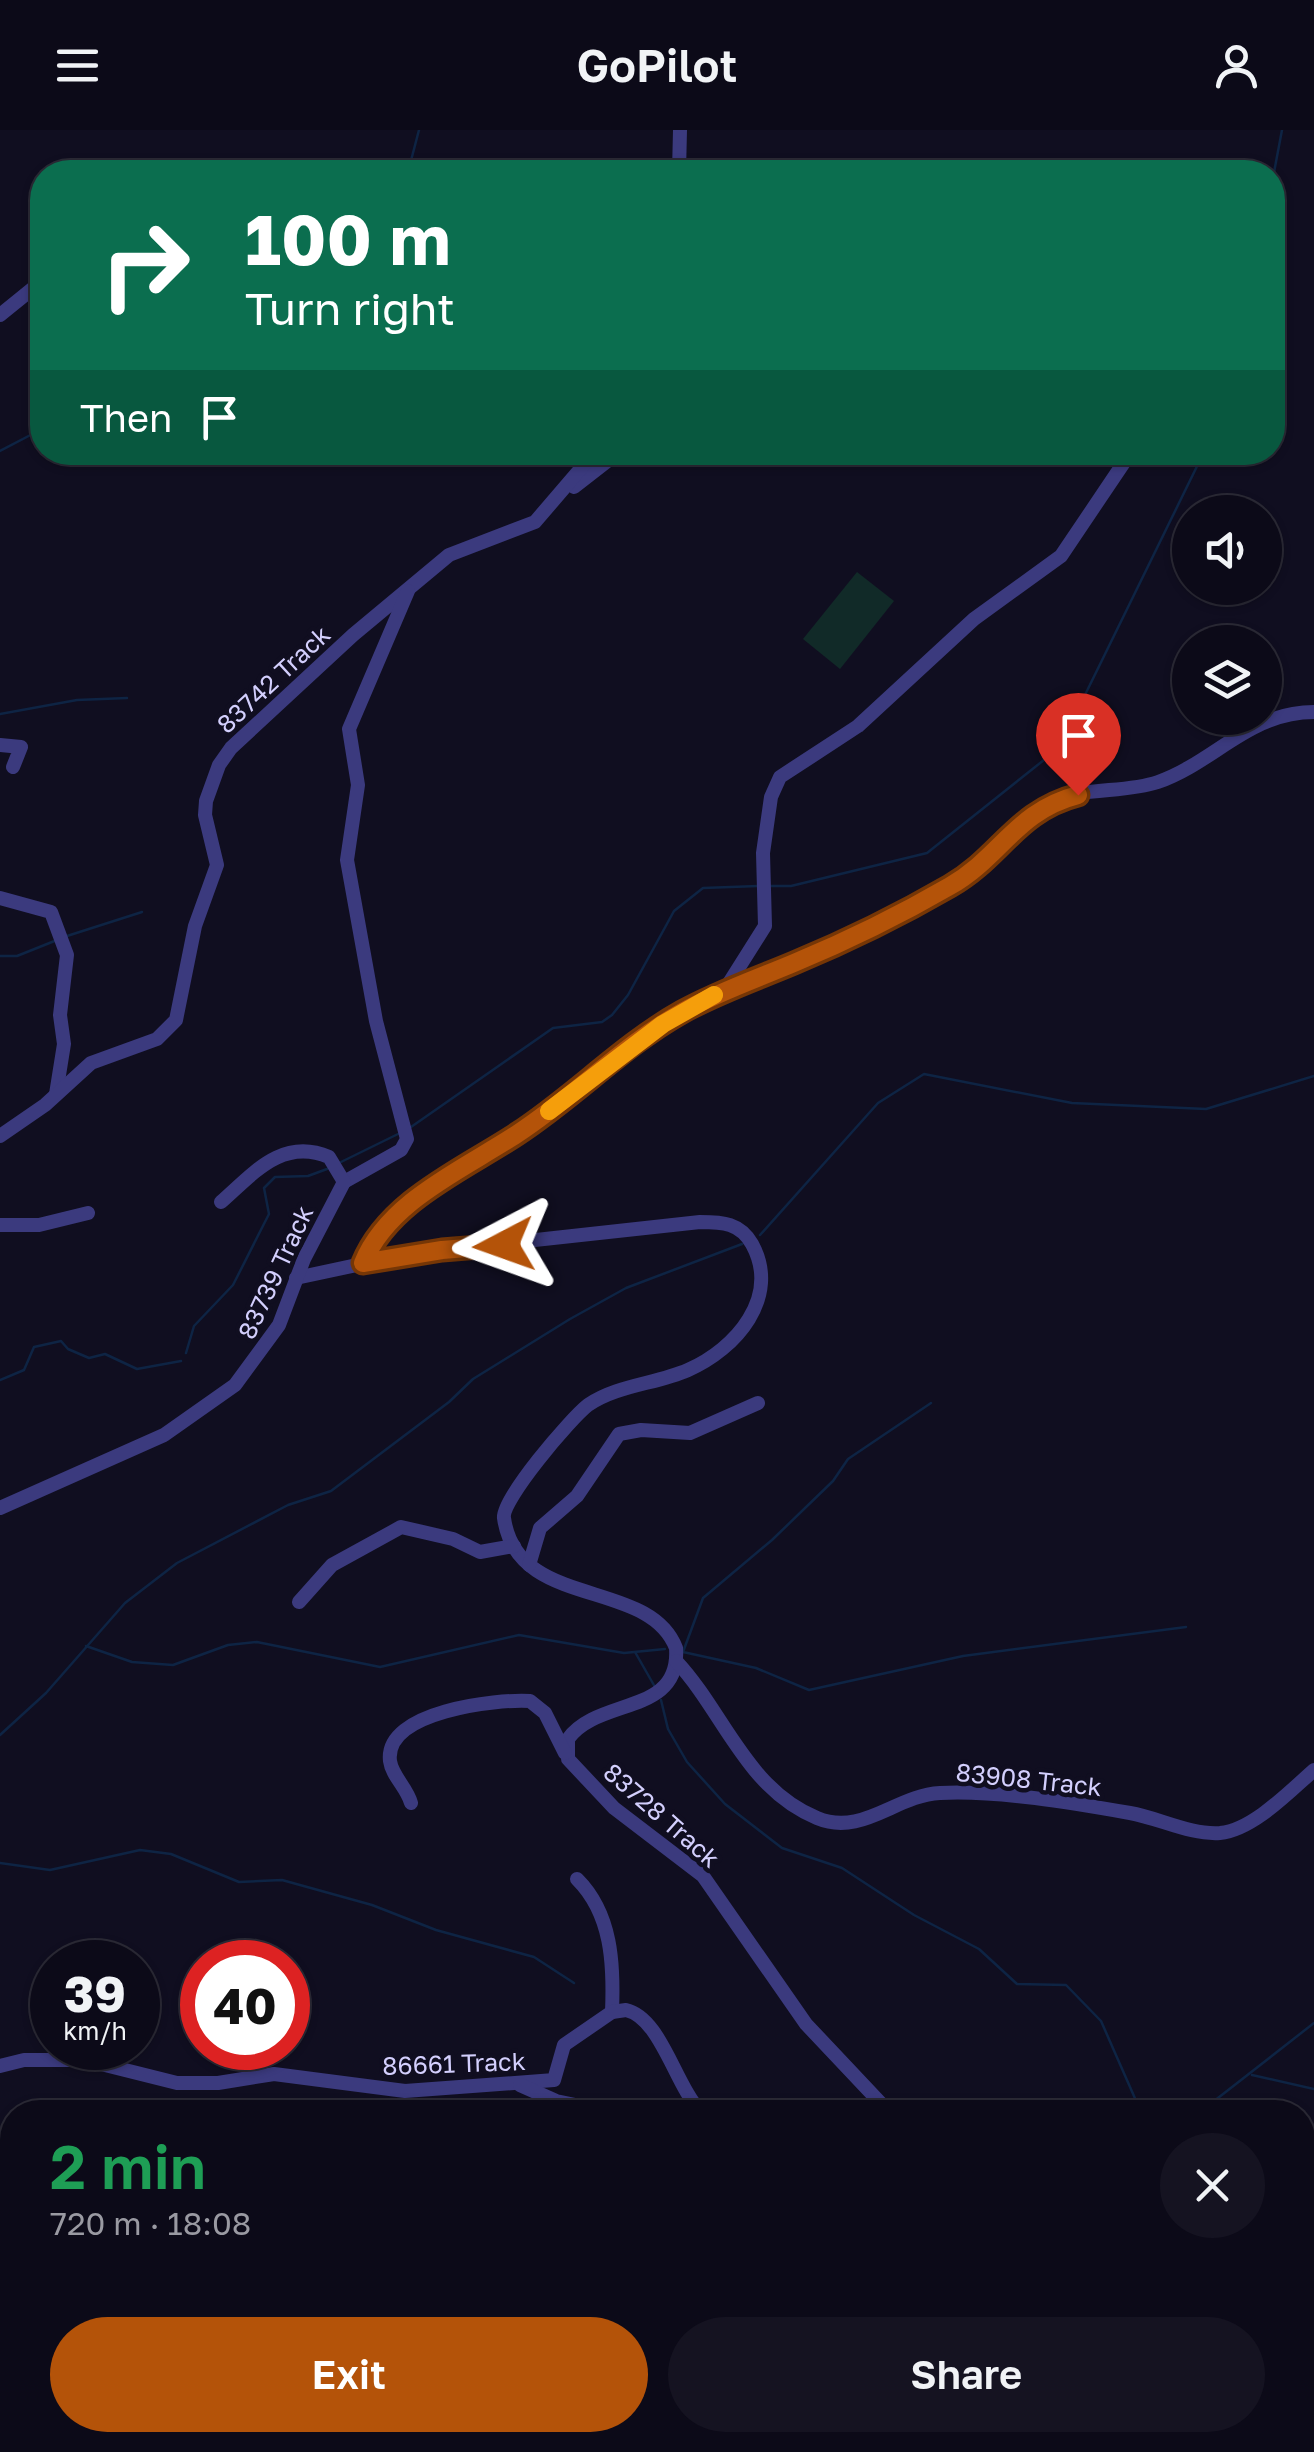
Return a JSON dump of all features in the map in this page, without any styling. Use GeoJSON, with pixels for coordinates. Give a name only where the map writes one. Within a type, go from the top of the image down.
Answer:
{"type":"FeatureCollection","features":[{"type":"Feature","properties":{"kind":"street"},"geometry":{"type":"LineString","coordinates":[[679,160],[680,130]]}},
{"type":"Feature","properties":{"kind":"street"},"geometry":{"type":"LineString","coordinates":[[0,314],[30,290]]}},
{"type":"Feature","properties":{"kind":"street"},"geometry":{"type":"LineString","coordinates":[[575,465],[570,484],[579,485],[603,465]]}},
{"type":"Feature","properties":{"kind":"street","name":"83742 Track"},"geometry":{"type":"LineString","coordinates":[[0,1136],[91,1063],[157,1039],[176,1020],[194,926],[217,865],[205,815],[219,765],[246,733],[457,550],[524,529],[585,465]]}},
{"type":"Feature","properties":{"kind":"street"},"geometry":{"type":"LineString","coordinates":[[724,992],[765,926],[763,853],[770,797],[780,777],[858,726],[974,619],[1061,556],[1122,465]]}},
{"type":"Feature","properties":{"kind":"street"},"geometry":{"type":"LineString","coordinates":[[221,1202],[271,1158],[294,1151],[330,1158],[344,1182],[401,1150],[407,1139],[376,1021],[347,860],[358,785],[349,729],[408,591]]}},
{"type":"Feature","properties":{"kind":"street"},"geometry":{"type":"LineString","coordinates":[[363,1263],[381,1231],[409,1204],[536,1121],[663,1024],[953,885],[1020,822],[1052,801],[1156,782],[1206,758],[1243,730],[1270,718],[1314,712]]}},
{"type":"Feature","properties":{"kind":"street"},"geometry":{"type":"LineString","coordinates":[[0,746],[21,747],[13,767]]}},
{"type":"Feature","properties":{"kind":"street"},"geometry":{"type":"LineString","coordinates":[[0,898],[50,912],[67,955],[60,1015],[64,1044],[56,1094]]}},
{"type":"Feature","properties":{"kind":"street","name":"83739 Track"},"geometry":{"type":"LineString","coordinates":[[0,1508],[164,1435],[204,1412],[243,1377],[266,1348],[344,1182]]}},
{"type":"Feature","properties":{"kind":"street"},"geometry":{"type":"LineString","coordinates":[[0,1224],[39,1225],[88,1213]]}},
{"type":"Feature","properties":{"kind":"street"},"geometry":{"type":"LineString","coordinates":[[296,1278],[442,1250],[700,1222],[734,1225],[751,1242],[760,1266],[761,1294],[741,1330],[699,1365],[606,1396],[579,1413],[505,1503],[504,1518],[514,1546],[528,1565],[555,1581],[628,1607],[658,1624],[674,1641],[676,1661],[671,1678],[658,1696],[584,1722],[568,1738],[566,1753]]}},
{"type":"Feature","properties":{"kind":"street"},"geometry":{"type":"LineString","coordinates":[[528,1565],[540,1528],[577,1496],[619,1434],[640,1430],[690,1433],[758,1403]]}},
{"type":"Feature","properties":{"kind":"street"},"geometry":{"type":"LineString","coordinates":[[299,1602],[332,1566],[401,1527],[444,1536],[480,1552],[514,1546]]}},
{"type":"Feature","properties":{"kind":"street","name":"83908 Track"},"geometry":{"type":"LineString","coordinates":[[676,1661],[735,1746],[772,1788],[816,1818],[837,1824],[859,1822],[927,1795],[964,1794],[1095,1808],[1218,1833],[1245,1824],[1314,1770]]}},
{"type":"Feature","properties":{"kind":"street","name":"83728 Track"},"geometry":{"type":"LineString","coordinates":[[411,1804],[391,1764],[391,1752],[403,1735],[436,1712],[491,1702],[530,1701],[545,1713],[566,1753],[614,1808],[703,1876],[806,2024],[878,2100]]}},
{"type":"Feature","properties":{"kind":"street"},"geometry":{"type":"LineString","coordinates":[[577,1878],[597,1901],[606,1928],[612,2012],[634,2012],[650,2024],[676,2078],[692,2100]]}},
{"type":"Feature","properties":{"kind":"street","name":"86661 Track"},"geometry":{"type":"LineString","coordinates":[[0,2066],[24,2060],[85,2060],[188,2084],[274,2074],[406,2091],[519,2084],[554,2080],[560,2072],[564,2045],[612,2012]]}},
{"type":"Feature","properties":{"kind":"street"},"geometry":{"type":"LineString","coordinates":[[519,2084],[554,2100]]}},
{"type":"Feature","properties":{"kind":"green space"},"geometry":{"type":"Polygon","coordinates":[[[857,572],[894,601],[840,669],[803,639],[857,572]]]}},
{"type":"Feature","properties":{"kind":"waterway"},"geometry":{"type":"LineString","coordinates":[[411,160],[419,130]]}},
{"type":"Feature","properties":{"kind":"waterway"},"geometry":{"type":"LineString","coordinates":[[1276,160],[1282,130]]}},
{"type":"Feature","properties":{"kind":"waterway"},"geometry":{"type":"LineString","coordinates":[[0,451],[30,435]]}},
{"type":"Feature","properties":{"kind":"waterway"},"geometry":{"type":"LineString","coordinates":[[771,886],[791,886],[927,853],[1059,748],[1198,465]]}},
{"type":"Feature","properties":{"kind":"waterway"},"geometry":{"type":"LineString","coordinates":[[0,714],[77,700],[127,698]]}},
{"type":"Feature","properties":{"kind":"waterway"},"geometry":{"type":"LineString","coordinates":[[411,1127],[553,1028],[602,1022],[612,1015],[628,995],[674,911],[703,888],[758,886]]}},
{"type":"Feature","properties":{"kind":"waterway"},"geometry":{"type":"LineString","coordinates":[[67,936],[142,912]]}},
{"type":"Feature","properties":{"kind":"waterway"},"geometry":{"type":"LineString","coordinates":[[0,956],[17,956],[57,940]]}},
{"type":"Feature","properties":{"kind":"waterway"},"geometry":{"type":"LineString","coordinates":[[760,1235],[878,1103],[924,1074],[1072,1103],[1206,1109],[1314,1076]]}},
{"type":"Feature","properties":{"kind":"waterway"},"geometry":{"type":"LineString","coordinates":[[341,1162],[398,1134]]}},
{"type":"Feature","properties":{"kind":"waterway"},"geometry":{"type":"LineString","coordinates":[[186,1353],[194,1326],[233,1285],[269,1214],[264,1188],[275,1177],[308,1176],[327,1169]]}},
{"type":"Feature","properties":{"kind":"waterway"},"geometry":{"type":"LineString","coordinates":[[0,1735],[46,1693],[125,1603],[177,1563],[288,1505],[331,1491],[449,1402],[473,1379],[570,1319],[626,1288],[742,1244]]}},
{"type":"Feature","properties":{"kind":"waterway"},"geometry":{"type":"LineString","coordinates":[[0,1380],[24,1370],[34,1347],[61,1341],[68,1349],[89,1358],[105,1354],[137,1369],[181,1361]]}},
{"type":"Feature","properties":{"kind":"waterway"},"geometry":{"type":"LineString","coordinates":[[931,1403],[848,1459],[833,1481],[772,1540],[703,1598],[683,1652],[756,1668],[809,1690],[963,1656],[1186,1627]]}},
{"type":"Feature","properties":{"kind":"waterway"},"geometry":{"type":"LineString","coordinates":[[86,1646],[132,1662],[173,1665],[228,1645],[257,1642],[380,1667],[519,1635],[624,1653],[665,1649]]}},
{"type":"Feature","properties":{"kind":"waterway"},"geometry":{"type":"LineString","coordinates":[[635,1652],[655,1687]]}},
{"type":"Feature","properties":{"kind":"waterway"},"geometry":{"type":"LineString","coordinates":[[661,1700],[668,1729],[687,1762],[725,1804],[782,1848],[842,1868],[914,1915],[979,1949],[1017,1984],[1066,1985],[1101,2021],[1136,2100]]}},
{"type":"Feature","properties":{"kind":"waterway"},"geometry":{"type":"LineString","coordinates":[[0,1863],[50,1870],[140,1850],[171,1854],[239,1882],[282,1880],[372,1905],[436,1930],[534,1957],[574,1983]]}},
{"type":"Feature","properties":{"kind":"waterway"},"geometry":{"type":"LineString","coordinates":[[1215,2100],[1314,2023]]}},
{"type":"Feature","properties":{"kind":"waterway"},"geometry":{"type":"LineString","coordinates":[[1252,2075],[1314,2089]]}},
{"type":"Feature","properties":{"kind":"slow traffic"},"geometry":{"type":"LineString","coordinates":[[549,1111],[663,1024],[714,995]]}},
{"type":"Feature","properties":{"kind":"route"},"geometry":{"type":"LineString","coordinates":[[504,1245],[408,1254],[363,1263],[373,1242],[400,1211],[536,1121],[663,1024],[714,995],[798,961],[953,885],[1020,822],[1052,801],[1078,795]]}}]}
